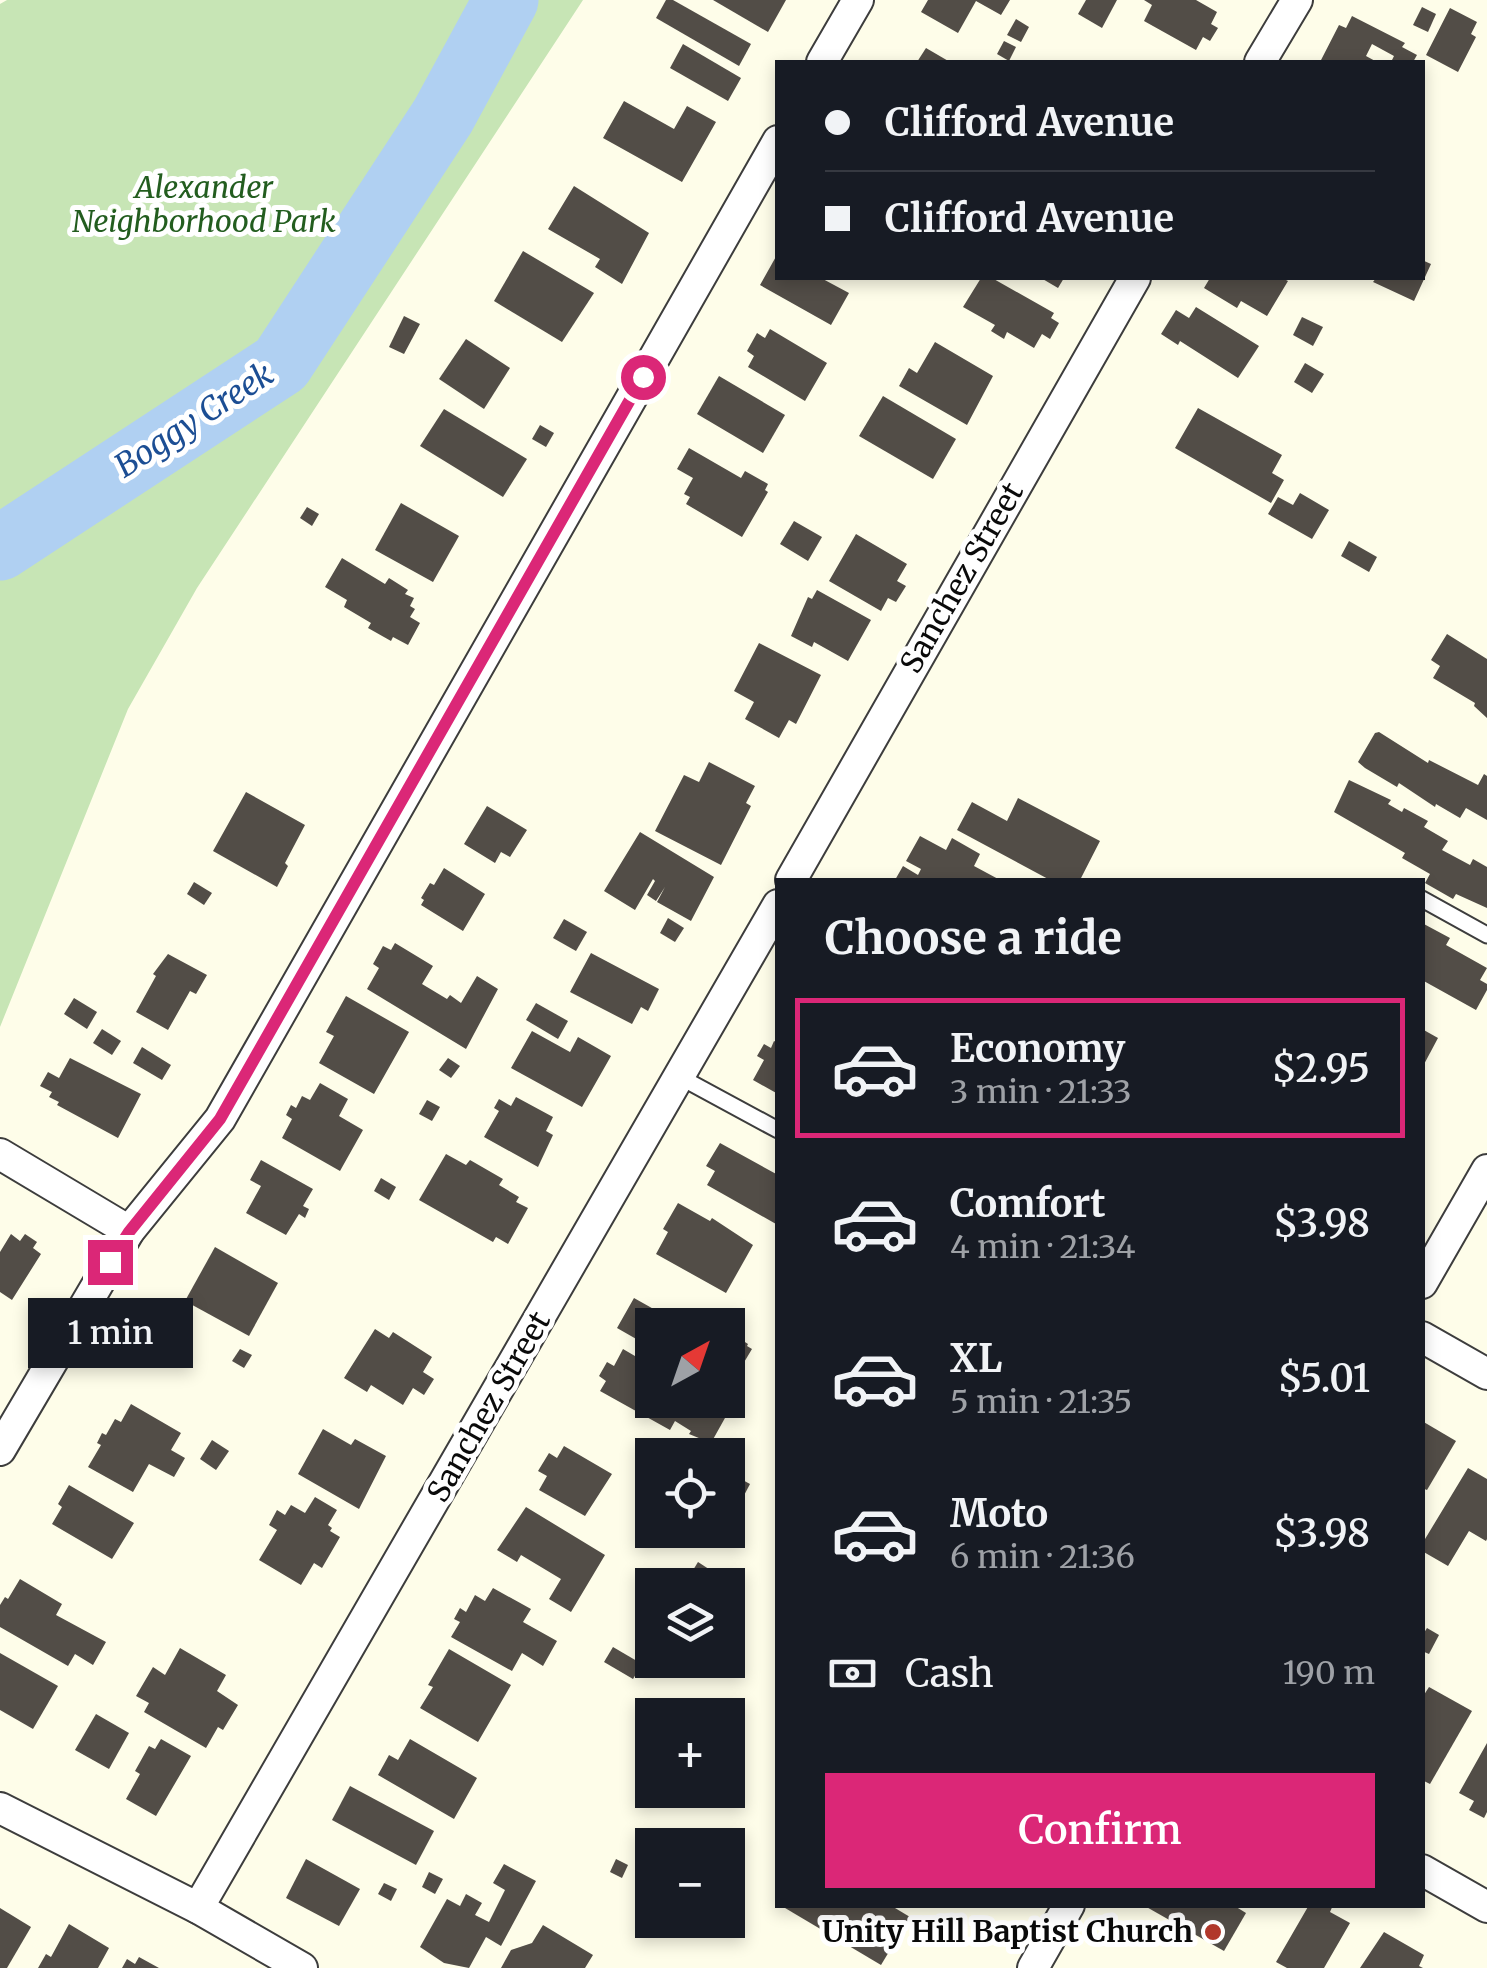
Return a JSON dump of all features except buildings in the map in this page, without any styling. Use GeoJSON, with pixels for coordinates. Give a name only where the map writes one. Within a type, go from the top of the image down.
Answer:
{"type":"FeatureCollection","features":[{"type":"Feature","properties":{"kind":"street"},"geometry":{"type":"LineString","coordinates":[[823,60],[858,0]]}},
{"type":"Feature","properties":{"kind":"street"},"geometry":{"type":"LineString","coordinates":[[1261,60],[1297,0]]}},
{"type":"Feature","properties":{"kind":"street"},"geometry":{"type":"LineString","coordinates":[[0,1450],[129,1232],[220,1119],[775,146]]}},
{"type":"Feature","properties":{"kind":"street","name":"Sanchez Street"},"geometry":{"type":"LineString","coordinates":[[793,878],[1134,280]]}},
{"type":"Feature","properties":{"kind":"street","name":"Sanchez Street"},"geometry":{"type":"LineString","coordinates":[[198,1908],[775,909]]}},
{"type":"Feature","properties":{"kind":"street"},"geometry":{"type":"LineString","coordinates":[[0,1154],[129,1232]]}},
{"type":"Feature","properties":{"kind":"street"},"geometry":{"type":"LineString","coordinates":[[1425,1277],[1487,1170]]}},
{"type":"Feature","properties":{"kind":"street"},"geometry":{"type":"LineString","coordinates":[[1425,1339],[1487,1374]]}},
{"type":"Feature","properties":{"kind":"street"},"geometry":{"type":"LineString","coordinates":[[0,1808],[198,1908],[302,1968]]}},
{"type":"Feature","properties":{"kind":"street"},"geometry":{"type":"LineString","coordinates":[[1425,1872],[1487,1907]]}},
{"type":"Feature","properties":{"kind":"street"},"geometry":{"type":"LineString","coordinates":[[1033,1968],[1066,1908]]}},
{"type":"Feature","properties":{"kind":"lane"},"geometry":{"type":"LineString","coordinates":[[1425,901],[1487,935]]}},
{"type":"Feature","properties":{"kind":"lane"},"geometry":{"type":"LineString","coordinates":[[680,1077],[775,1128]]}},
{"type":"Feature","properties":{"kind":"green space","name":"Alexander Neighborhood Park"},"geometry":{"type":"Polygon","coordinates":[[[7,0],[583,0],[197,588],[128,709],[0,1027],[0,4],[7,0]]]}},
{"type":"Feature","properties":{"kind":"waterway","name":"Boggy Creek"},"geometry":{"type":"LineString","coordinates":[[0,548],[281,364],[443,116],[506,0]]}},
{"type":"Feature","properties":{"kind":"place","name":"Unity Hill Baptist Church"},"geometry":{"type":"Point","coordinates":[1213,1932]}},
{"type":"Feature","properties":{"kind":"route"},"geometry":{"type":"LineString","coordinates":[[110,1262],[129,1232],[220,1119],[643,377]]}}]}
